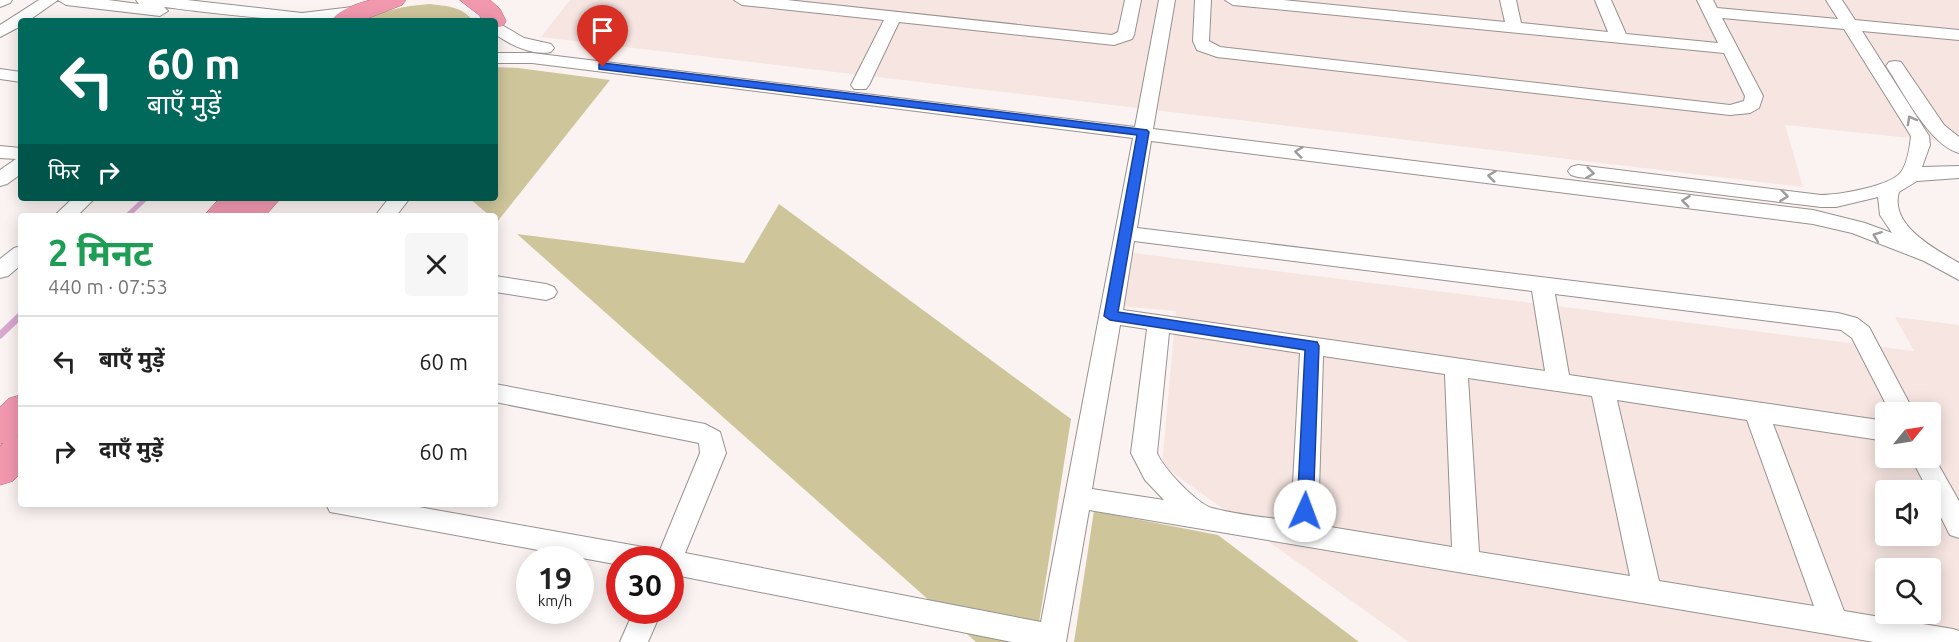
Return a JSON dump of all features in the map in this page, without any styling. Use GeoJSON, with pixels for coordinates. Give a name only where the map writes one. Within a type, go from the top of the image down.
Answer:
{"type":"FeatureCollection","features":[{"type":"Feature","properties":{"kind":"highway"},"geometry":{"type":"LineString","coordinates":[[352,16],[394,0]]}},
{"type":"Feature","properties":{"kind":"highway"},"geometry":{"type":"LineString","coordinates":[[473,0],[485,7],[493,18]]}},
{"type":"Feature","properties":{"kind":"highway"},"geometry":{"type":"LineString","coordinates":[[222,213],[234,201]]}},
{"type":"Feature","properties":{"kind":"highway"},"geometry":{"type":"LineString","coordinates":[[251,213],[263,201]]}},
{"type":"Feature","properties":{"kind":"highway"},"geometry":{"type":"LineString","coordinates":[[0,430],[18,413]]}},
{"type":"Feature","properties":{"kind":"highway"},"geometry":{"type":"LineString","coordinates":[[0,470],[18,451]]}},
{"type":"Feature","properties":{"kind":"street"},"geometry":{"type":"LineString","coordinates":[[22,18],[50,0]]}},
{"type":"Feature","properties":{"kind":"street"},"geometry":{"type":"LineString","coordinates":[[66,0],[214,18]]}},
{"type":"Feature","properties":{"kind":"street"},"geometry":{"type":"LineString","coordinates":[[144,0],[302,18],[352,16]]}},
{"type":"Feature","properties":{"kind":"street"},"geometry":{"type":"LineString","coordinates":[[742,0],[1114,40],[1126,35],[1133,0]]}},
{"type":"Feature","properties":{"kind":"street"},"geometry":{"type":"LineString","coordinates":[[684,564],[1052,640],[1167,0]]}},
{"type":"Feature","properties":{"kind":"street"},"geometry":{"type":"LineString","coordinates":[[1203,0],[1201,41],[1203,46],[1217,52],[1730,110],[1744,109],[1753,104],[1755,96],[1709,6]]}},
{"type":"Feature","properties":{"kind":"street"},"geometry":{"type":"LineString","coordinates":[[1233,0],[1304,3],[1411,17],[1731,49]]}},
{"type":"Feature","properties":{"kind":"street"},"geometry":{"type":"LineString","coordinates":[[1408,0],[1411,17]]}},
{"type":"Feature","properties":{"kind":"street"},"geometry":{"type":"LineString","coordinates":[[1508,0],[1514,27]]}},
{"type":"Feature","properties":{"kind":"street"},"geometry":{"type":"LineString","coordinates":[[1603,0],[1619,38]]}},
{"type":"Feature","properties":{"kind":"street"},"geometry":{"type":"LineString","coordinates":[[1834,0],[1920,136],[1920,145],[1910,174]]}},
{"type":"Feature","properties":{"kind":"street"},"geometry":{"type":"LineString","coordinates":[[1851,0],[1937,129],[1959,147]]}},
{"type":"Feature","properties":{"kind":"street"},"geometry":{"type":"LineString","coordinates":[[1709,6],[1851,25],[1959,36]]}},
{"type":"Feature","properties":{"kind":"street"},"geometry":{"type":"LineString","coordinates":[[860,85],[894,16]]}},
{"type":"Feature","properties":{"kind":"street"},"geometry":{"type":"LineString","coordinates":[[0,32],[18,20]]}},
{"type":"Feature","properties":{"kind":"street"},"geometry":{"type":"LineString","coordinates":[[498,28],[514,41],[525,45],[860,85],[1813,217],[1858,228],[1931,256]]}},
{"type":"Feature","properties":{"kind":"street"},"geometry":{"type":"LineString","coordinates":[[498,58],[532,58],[1821,201],[1836,201],[1890,188]]}},
{"type":"Feature","properties":{"kind":"street"},"geometry":{"type":"LineString","coordinates":[[0,74],[18,77]]}},
{"type":"Feature","properties":{"kind":"street"},"geometry":{"type":"LineString","coordinates":[[0,152],[18,154]]}},
{"type":"Feature","properties":{"kind":"street"},"geometry":{"type":"LineString","coordinates":[[0,180],[18,166]]}},
{"type":"Feature","properties":{"kind":"street"},"geometry":{"type":"LineString","coordinates":[[1959,172],[1926,171],[1910,174],[1898,180],[1890,188],[1887,197],[1888,208],[1893,219],[1915,244],[1959,273]]}},
{"type":"Feature","properties":{"kind":"street"},"geometry":{"type":"LineString","coordinates":[[68,213],[82,201]]}},
{"type":"Feature","properties":{"kind":"street"},"geometry":{"type":"LineString","coordinates":[[388,213],[398,201]]}},
{"type":"Feature","properties":{"kind":"street"},"geometry":{"type":"LineString","coordinates":[[1125,232],[1849,324],[1856,328],[1863,338],[1897,402]]}},
{"type":"Feature","properties":{"kind":"street"},"geometry":{"type":"LineString","coordinates":[[0,271],[18,256]]}},
{"type":"Feature","properties":{"kind":"street"},"geometry":{"type":"LineString","coordinates":[[498,284],[546,292]]}},
{"type":"Feature","properties":{"kind":"street"},"geometry":{"type":"LineString","coordinates":[[1542,284],[1558,382]]}},
{"type":"Feature","properties":{"kind":"street"},"geometry":{"type":"LineString","coordinates":[[1110,316],[1875,429]]}},
{"type":"Feature","properties":{"kind":"street"},"geometry":{"type":"LineString","coordinates":[[1159,323],[1144,453],[1157,477],[1202,518]]}},
{"type":"Feature","properties":{"kind":"street"},"geometry":{"type":"LineString","coordinates":[[1304,534],[1312,346]]}},
{"type":"Feature","properties":{"kind":"street"},"geometry":{"type":"LineString","coordinates":[[1456,367],[1466,561]]}},
{"type":"Feature","properties":{"kind":"street"},"geometry":{"type":"LineString","coordinates":[[1602,389],[1647,591]]}},
{"type":"Feature","properties":{"kind":"street"},"geometry":{"type":"LineString","coordinates":[[498,394],[705,434],[711,439],[713,453],[676,546]]}},
{"type":"Feature","properties":{"kind":"street"},"geometry":{"type":"LineString","coordinates":[[1756,412],[1834,622]]}},
{"type":"Feature","properties":{"kind":"street"},"geometry":{"type":"LineString","coordinates":[[1929,468],[1959,527]]}},
{"type":"Feature","properties":{"kind":"street"},"geometry":{"type":"LineString","coordinates":[[1078,497],[1953,642]]}},
{"type":"Feature","properties":{"kind":"street"},"geometry":{"type":"LineString","coordinates":[[356,507],[606,551]]}},
{"type":"Feature","properties":{"kind":"street"},"geometry":{"type":"LineString","coordinates":[[634,642],[642,624]]}},
{"type":"Feature","properties":{"kind":"shaded area"},"geometry":{"type":"Polygon","coordinates":[[[570,0],[1959,0],[1959,143],[1785,125],[1803,187],[541,37],[570,0]]]}},
{"type":"Feature","properties":{"kind":"shaded area"},"geometry":{"type":"Polygon","coordinates":[[[429,4],[447,6],[464,12],[471,18],[367,18],[411,6],[429,4]]]}},
{"type":"Feature","properties":{"kind":"shaded area"},"geometry":{"type":"Polygon","coordinates":[[[498,67],[610,80],[498,221],[498,213],[486,213],[472,201],[498,201],[498,67]]]}},
{"type":"Feature","properties":{"kind":"shaded area"},"geometry":{"type":"Polygon","coordinates":[[[779,204],[1071,419],[1036,642],[976,642],[517,234],[744,263],[779,204]]]}},
{"type":"Feature","properties":{"kind":"shaded area"},"geometry":{"type":"Polygon","coordinates":[[[1133,253],[1914,351],[1895,317],[1959,325],[1959,642],[1409,642],[1162,465],[1176,311],[1120,306],[1133,253]]]}},
{"type":"Feature","properties":{"kind":"shaded area"},"geometry":{"type":"Polygon","coordinates":[[[1094,511],[1218,535],[1359,642],[1074,642],[1094,511]]]}},
{"type":"Feature","properties":{"kind":"waterway"},"geometry":{"type":"LineString","coordinates":[[130,213],[143,201]]}},
{"type":"Feature","properties":{"kind":"waterway"},"geometry":{"type":"LineString","coordinates":[[0,335],[18,318]]}},
{"type":"Feature","properties":{"kind":"route"},"geometry":{"type":"LineString","coordinates":[[603,67],[1143,132],[1110,316],[1312,346],[1305,511]]}}]}
